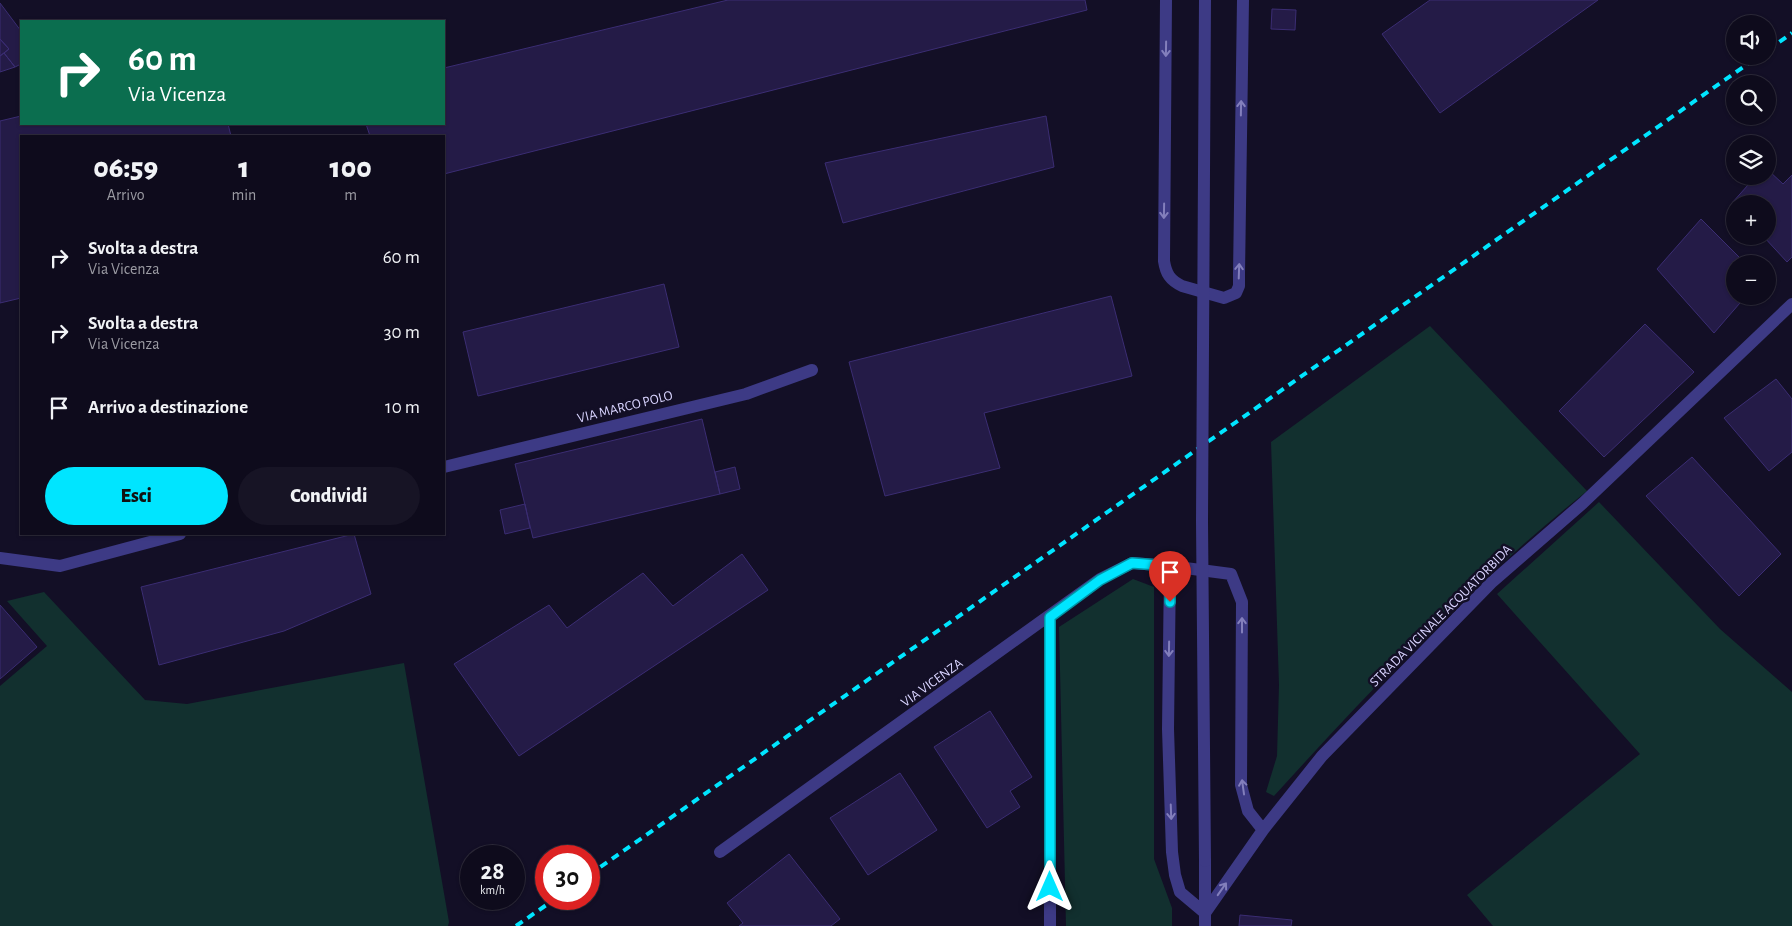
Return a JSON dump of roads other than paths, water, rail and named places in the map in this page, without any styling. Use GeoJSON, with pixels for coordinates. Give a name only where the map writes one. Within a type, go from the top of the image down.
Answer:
{"type":"FeatureCollection","features":[{"type":"Feature","properties":{"kind":"street"},"geometry":{"type":"LineString","coordinates":[[1166,0],[1165,266],[1170,278],[1182,286],[1224,298],[1236,293],[1240,274],[1243,0]]}},
{"type":"Feature","properties":{"kind":"street"},"geometry":{"type":"LineString","coordinates":[[1205,926],[1202,511],[1206,0]]}},
{"type":"Feature","properties":{"kind":"street","name":"STRADA VICINALE ACQUATORBIDA"},"geometry":{"type":"LineString","coordinates":[[1205,913],[1263,830],[1322,756],[1491,583],[1583,503],[1792,304]]}},
{"type":"Feature","properties":{"kind":"street","name":"VIA MARCO POLO"},"geometry":{"type":"LineString","coordinates":[[445,467],[746,394],[812,370]]}},
{"type":"Feature","properties":{"kind":"street"},"geometry":{"type":"LineString","coordinates":[[0,558],[60,566],[176,535]]}},
{"type":"Feature","properties":{"kind":"street","name":"VIA VICENZA"},"geometry":{"type":"LineString","coordinates":[[720,852],[1100,580],[1132,563],[1231,574],[1242,602],[1241,786],[1248,811],[1263,830]]}},
{"type":"Feature","properties":{"kind":"street"},"geometry":{"type":"LineString","coordinates":[[1170,566],[1168,729],[1172,852],[1175,875],[1180,892],[1205,913]]}},
{"type":"Feature","properties":{"kind":"street"},"geometry":{"type":"LineString","coordinates":[[1050,617],[1050,926]]}},
{"type":"Feature","properties":{"kind":"railway"},"geometry":{"type":"LineString","coordinates":[[1776,44],[1792,33]]}},
{"type":"Feature","properties":{"kind":"railway"},"geometry":{"type":"LineString","coordinates":[[600,867],[1746,65]]}},
{"type":"Feature","properties":{"kind":"railway"},"geometry":{"type":"LineString","coordinates":[[516,926],[539,910]]}}]}
